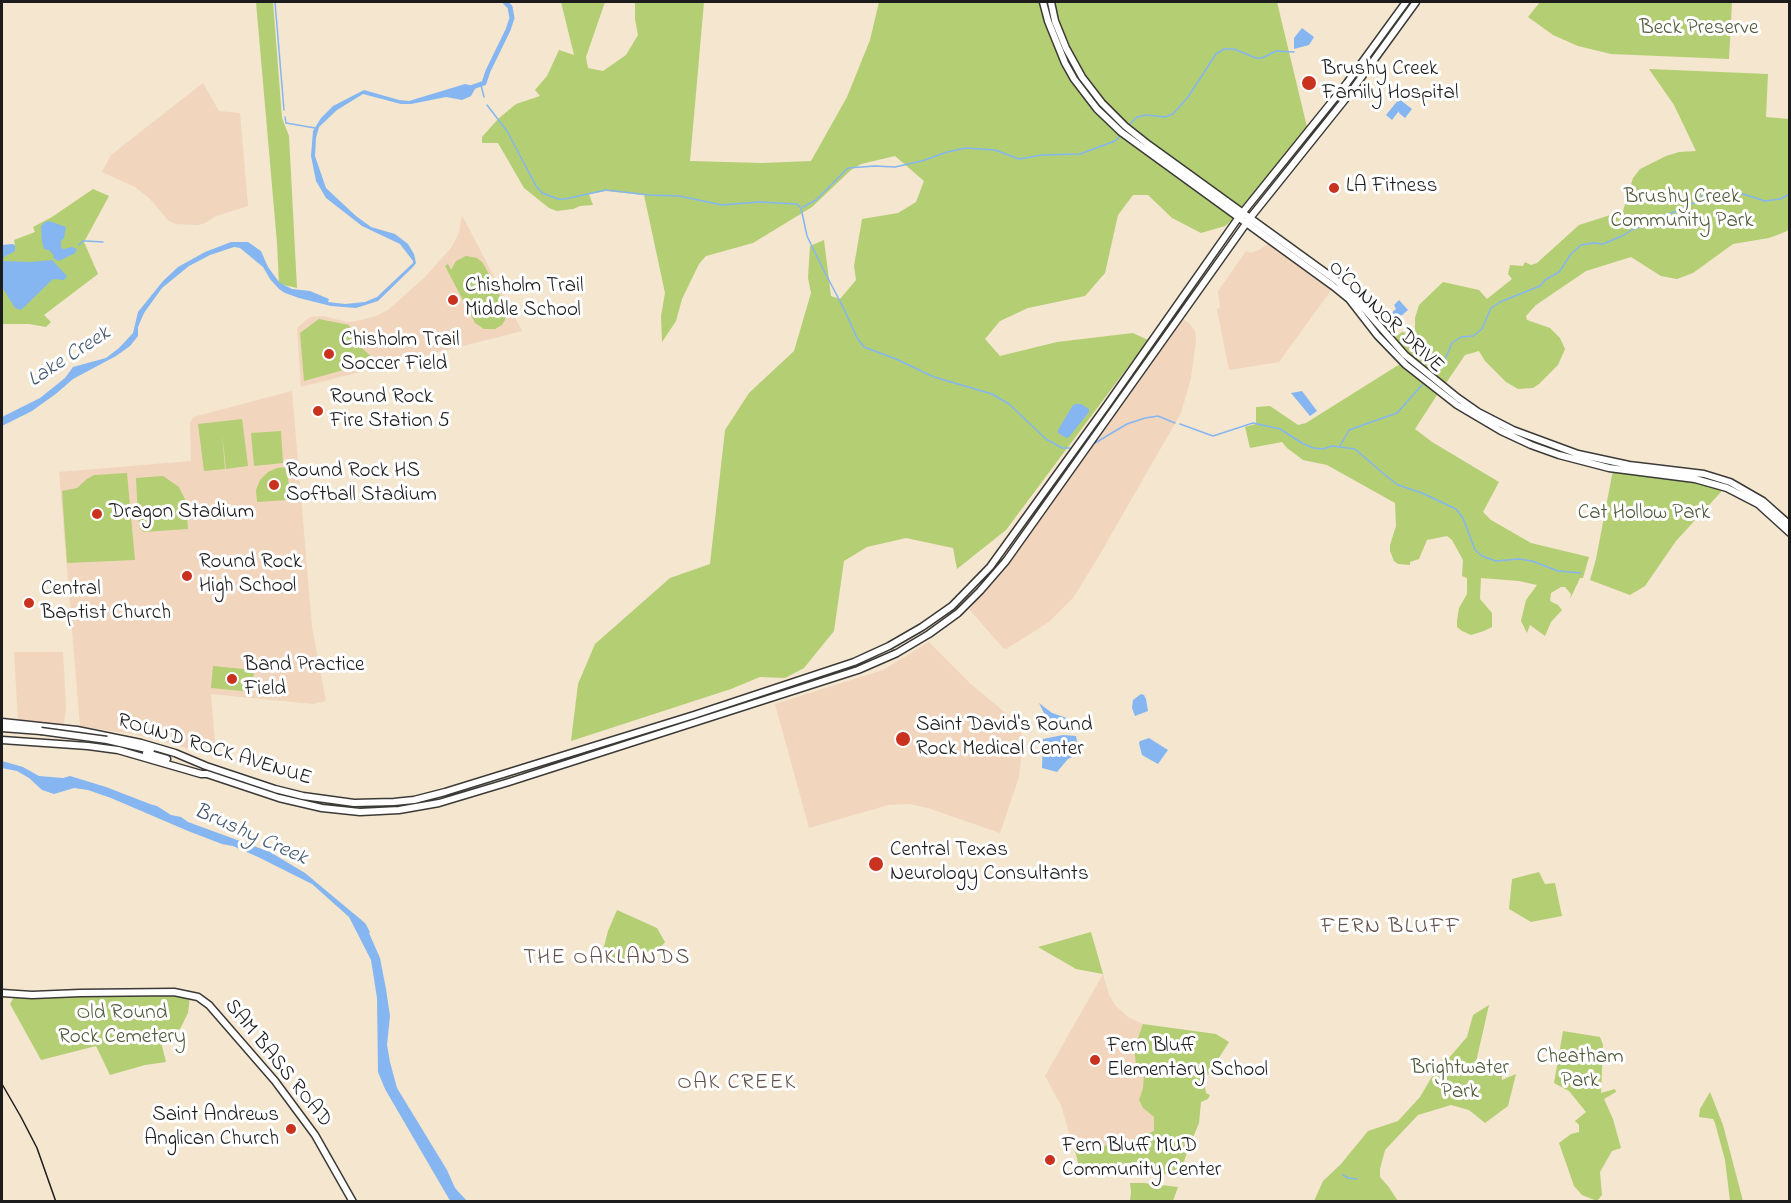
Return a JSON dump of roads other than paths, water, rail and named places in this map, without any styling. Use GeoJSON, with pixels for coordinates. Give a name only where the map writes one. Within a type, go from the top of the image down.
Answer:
{"type":"FeatureCollection","features":[{"type":"Feature","properties":{"kind":"main road","name":"O'CONNOR DRIVE"},"geometry":{"type":"LineString","coordinates":[[1043,2],[1065,63],[1097,109],[1121,132],[1241,215]]}},
{"type":"Feature","properties":{"kind":"main road","name":"O'CONNOR DRIVE"},"geometry":{"type":"LineString","coordinates":[[1051,2],[1055,21],[1066,48],[1082,77],[1102,104],[1125,126],[1241,215],[1335,279],[1405,355],[1436,382],[1483,415],[1533,439],[1610,462],[1691,472],[1718,478],[1753,495],[1790,525]]}},
{"type":"Feature","properties":{"kind":"main road"},"geometry":{"type":"LineString","coordinates":[[407,809],[445,797],[445,792],[687,717],[854,662],[889,646],[952,606],[990,567],[1241,215],[1347,83],[1406,2]]}},
{"type":"Feature","properties":{"kind":"main road"},"geometry":{"type":"LineString","coordinates":[[407,809],[455,798],[858,670],[887,658],[929,634],[958,612],[999,568],[1249,221],[1340,105],[1416,2]]}},
{"type":"Feature","properties":{"kind":"main road"},"geometry":{"type":"LineString","coordinates":[[1340,105],[1347,83]]}},
{"type":"Feature","properties":{"kind":"main road"},"geometry":{"type":"LineString","coordinates":[[1331,103],[1334,108],[1331,116]]}},
{"type":"Feature","properties":{"kind":"main road","name":"O'CONNOR DRIVE"},"geometry":{"type":"LineString","coordinates":[[1249,221],[1280,247],[1301,258],[1349,299],[1377,334],[1417,375],[1457,405],[1489,425],[1531,445],[1574,459],[1609,468],[1688,477],[1716,484],[1758,504],[1790,533]]}},
{"type":"Feature","properties":{"kind":"main road"},"geometry":{"type":"LineString","coordinates":[[1078,459],[1103,422],[1107,413],[1107,405]]}},
{"type":"Feature","properties":{"kind":"main road"},"geometry":{"type":"LineString","coordinates":[[1056,490],[1053,488],[1057,480],[1093,429],[1095,421]]}},
{"type":"Feature","properties":{"kind":"main road"},"geometry":{"type":"LineString","coordinates":[[803,679],[806,687]]}},
{"type":"Feature","properties":{"kind":"main road"},"geometry":{"type":"LineString","coordinates":[[708,719],[713,712],[761,695],[765,691]]}},
{"type":"Feature","properties":{"kind":"main road"},"geometry":{"type":"LineString","coordinates":[[634,742],[643,736],[684,722],[687,717]]}},
{"type":"Feature","properties":{"kind":"main road","name":"ROUND ROCK AVENUE"},"geometry":{"type":"LineString","coordinates":[[2,722],[95,733],[159,748],[284,792],[315,798],[378,803],[406,801],[445,792]]}},
{"type":"Feature","properties":{"kind":"main road"},"geometry":{"type":"LineString","coordinates":[[63,744],[70,738],[67,729]]}},
{"type":"Feature","properties":{"kind":"main road"},"geometry":{"type":"LineString","coordinates":[[2,730],[106,742],[206,766]]}},
{"type":"Feature","properties":{"kind":"main road"},"geometry":{"type":"LineString","coordinates":[[94,746],[91,740],[95,733]]}},
{"type":"Feature","properties":{"kind":"main road","name":"ROUND ROCK AVENUE"},"geometry":{"type":"LineString","coordinates":[[4,740],[94,746],[125,752],[207,774],[286,800],[322,808],[372,812],[407,809]]}},
{"type":"Feature","properties":{"kind":"main road"},"geometry":{"type":"LineString","coordinates":[[106,742],[158,756],[207,774]]}},
{"type":"Feature","properties":{"kind":"main road"},"geometry":{"type":"LineString","coordinates":[[569,754],[571,761]]}},
{"type":"Feature","properties":{"kind":"main road"},"geometry":{"type":"LineString","coordinates":[[455,798],[456,794],[497,779],[500,775]]}},
{"type":"Feature","properties":{"kind":"main road","name":"SAM BASS ROAD"},"geometry":{"type":"LineString","coordinates":[[2,993],[32,995],[174,992],[198,997],[209,1005],[275,1080],[315,1135],[353,1202]]}},
{"type":"Feature","properties":{"kind":"water"},"geometry":{"type":"Polygon","coordinates":[[[1302,28],[1314,37],[1309,45],[1294,49],[1294,38],[1302,28]]]}},
{"type":"Feature","properties":{"kind":"water"},"geometry":{"type":"Polygon","coordinates":[[[465,84],[474,86],[475,89],[471,96],[462,100],[446,97],[401,104],[363,94],[337,110],[319,127],[315,156],[326,188],[371,227],[395,234],[408,244],[414,254],[416,263],[413,267],[378,301],[356,308],[331,306],[285,293],[270,279],[263,267],[240,248],[234,247],[210,255],[189,266],[162,288],[144,313],[138,327],[138,336],[130,346],[73,379],[32,411],[2,426],[2,417],[40,398],[65,378],[73,367],[106,358],[119,348],[133,333],[138,312],[163,281],[178,267],[205,252],[231,242],[248,242],[261,251],[268,267],[280,283],[292,289],[310,291],[329,299],[328,302],[345,304],[365,302],[377,297],[413,261],[400,244],[362,226],[326,198],[316,181],[311,156],[313,131],[321,118],[333,106],[364,90],[409,101],[465,84]]]}},
{"type":"Feature","properties":{"kind":"water"},"geometry":{"type":"Polygon","coordinates":[[[1399,99],[1412,109],[1405,118],[1399,111],[1392,120],[1386,115],[1399,99]]]}},
{"type":"Feature","properties":{"kind":"water"},"geometry":{"type":"Polygon","coordinates":[[[49,221],[66,227],[61,248],[77,249],[75,253],[59,261],[53,258],[49,250],[44,249],[42,242],[41,226],[49,221]]]}},
{"type":"Feature","properties":{"kind":"water"},"geometry":{"type":"Polygon","coordinates":[[[2,245],[15,245],[15,251],[4,257],[3,261],[52,260],[67,276],[64,280],[53,279],[21,310],[15,308],[2,287],[2,245]]]}},
{"type":"Feature","properties":{"kind":"water"},"geometry":{"type":"Polygon","coordinates":[[[1399,300],[1408,310],[1388,327],[1382,321],[1396,309],[1394,305],[1399,300]]]}},
{"type":"Feature","properties":{"kind":"water"},"geometry":{"type":"Polygon","coordinates":[[[1302,391],[1317,411],[1310,416],[1291,393],[1302,391]]]}},
{"type":"Feature","properties":{"kind":"water"},"geometry":{"type":"Polygon","coordinates":[[[1081,404],[1089,409],[1089,412],[1066,438],[1058,433],[1058,430],[1073,405],[1081,404]]]}},
{"type":"Feature","properties":{"kind":"water"},"geometry":{"type":"Polygon","coordinates":[[[1141,694],[1146,699],[1148,711],[1135,716],[1132,708],[1133,700],[1141,694]]]}},
{"type":"Feature","properties":{"kind":"water"},"geometry":{"type":"Polygon","coordinates":[[[1039,703],[1052,713],[1079,722],[1073,726],[1055,723],[1047,719],[1039,703]]]}},
{"type":"Feature","properties":{"kind":"water"},"geometry":{"type":"Polygon","coordinates":[[[1063,735],[1076,736],[1079,754],[1068,759],[1057,772],[1042,768],[1043,739],[1063,735]]]}},
{"type":"Feature","properties":{"kind":"water"},"geometry":{"type":"Polygon","coordinates":[[[1149,738],[1168,750],[1158,764],[1142,755],[1139,743],[1149,738]]]}},
{"type":"Feature","properties":{"kind":"water"},"geometry":{"type":"Polygon","coordinates":[[[2,761],[23,767],[39,776],[63,778],[70,776],[106,787],[157,806],[188,822],[270,852],[305,873],[365,923],[380,958],[390,1016],[387,1045],[397,1088],[447,1170],[455,1188],[467,1201],[449,1199],[385,1089],[378,1072],[377,998],[371,960],[349,917],[312,884],[258,857],[88,790],[74,788],[54,794],[42,790],[17,771],[2,768],[2,761]]]}},
{"type":"Feature","properties":{"kind":"waterway"},"geometry":{"type":"LineString","coordinates":[[275,2],[284,110]]}},
{"type":"Feature","properties":{"kind":"waterway","name":"Lake Creek"},"geometry":{"type":"LineString","coordinates":[[470,88],[484,83],[508,30],[512,18],[510,7],[505,2]]}},
{"type":"Feature","properties":{"kind":"waterway"},"geometry":{"type":"LineString","coordinates":[[1130,124],[1137,117],[1146,115],[1165,117],[1173,114],[1188,97],[1216,54],[1224,49],[1234,49],[1256,58],[1262,58],[1276,51],[1294,52]]}},
{"type":"Feature","properties":{"kind":"waterway"},"geometry":{"type":"LineString","coordinates":[[481,85],[484,97]]}},
{"type":"Feature","properties":{"kind":"waterway"},"geometry":{"type":"LineString","coordinates":[[487,105],[507,131],[536,186],[542,193],[558,199],[606,190],[679,196],[722,205],[759,202],[797,204],[801,208],[807,236],[857,338],[864,347],[934,377],[992,394],[1009,404],[1046,439],[1062,448],[1070,448]]}},
{"type":"Feature","properties":{"kind":"waterway"},"geometry":{"type":"LineString","coordinates":[[285,117],[286,123],[315,128]]}},
{"type":"Feature","properties":{"kind":"waterway"},"geometry":{"type":"LineString","coordinates":[[803,207],[816,200],[848,168],[895,167],[966,148],[995,150],[1019,159],[1042,155],[1080,154],[1115,141],[1120,136]]}},
{"type":"Feature","properties":{"kind":"waterway"},"geometry":{"type":"LineString","coordinates":[[1431,374],[1443,364],[1452,343],[1461,337],[1473,336],[1482,329],[1491,308],[1540,286],[1545,280],[1559,272],[1571,254],[1581,245],[1603,244],[1633,229],[1655,224],[1664,215],[1700,201],[1704,190],[1716,194]]}},
{"type":"Feature","properties":{"kind":"waterway"},"geometry":{"type":"LineString","coordinates":[[1724,194],[1743,194],[1765,201],[1780,199],[1790,194]]}},
{"type":"Feature","properties":{"kind":"waterway"},"geometry":{"type":"LineString","coordinates":[[79,245],[83,241],[103,242]]}},
{"type":"Feature","properties":{"kind":"waterway"},"geometry":{"type":"LineString","coordinates":[[1340,446],[1349,430],[1397,413],[1422,385]]}},
{"type":"Feature","properties":{"kind":"waterway"},"geometry":{"type":"LineString","coordinates":[[1095,443],[1127,424],[1145,418],[1158,416],[1175,423]]}},
{"type":"Feature","properties":{"kind":"waterway"},"geometry":{"type":"LineString","coordinates":[[1180,424],[1213,436],[1253,423],[1280,429],[1313,448],[1323,449],[1332,446],[1355,449],[1398,485],[1456,509],[1463,518],[1475,550],[1482,556],[1496,561],[1519,559],[1532,561],[1558,571],[1581,573]]}},
{"type":"Feature","properties":{"kind":"waterway"},"geometry":{"type":"LineString","coordinates":[[1343,1175],[1357,1179]]}},
{"type":"Feature","properties":{"kind":"railway"},"geometry":{"type":"LineString","coordinates":[[2,1084],[37,1148],[56,1202]]}},
{"type":"Feature","properties":{"kind":"place","name":"Brushy Creek Family Hospital"},"geometry":{"type":"Point","coordinates":[1309,83]}},
{"type":"Feature","properties":{"kind":"place","name":"LA Fitness"},"geometry":{"type":"Point","coordinates":[1334,188]}},
{"type":"Feature","properties":{"kind":"place","name":"Chisholm Trail Middle School"},"geometry":{"type":"Point","coordinates":[453,300]}},
{"type":"Feature","properties":{"kind":"place","name":"Chisholm Trail Soccer Field"},"geometry":{"type":"Point","coordinates":[329,354]}},
{"type":"Feature","properties":{"kind":"place","name":"Round Rock Fire Station 5"},"geometry":{"type":"Point","coordinates":[318,411]}},
{"type":"Feature","properties":{"kind":"place","name":"Round Rock HS Softball Stadium"},"geometry":{"type":"Point","coordinates":[274,485]}},
{"type":"Feature","properties":{"kind":"place","name":"Dragon Stadium"},"geometry":{"type":"Point","coordinates":[97,514]}},
{"type":"Feature","properties":{"kind":"place","name":"Round Rock High School"},"geometry":{"type":"Point","coordinates":[187,576]}},
{"type":"Feature","properties":{"kind":"place","name":"Central Baptist Church"},"geometry":{"type":"Point","coordinates":[29,603]}},
{"type":"Feature","properties":{"kind":"place","name":"Band Practice Field"},"geometry":{"type":"Point","coordinates":[232,679]}},
{"type":"Feature","properties":{"kind":"place","name":"Saint David's Round Rock Medical Center"},"geometry":{"type":"Point","coordinates":[903,739]}},
{"type":"Feature","properties":{"kind":"place","name":"Central Texas Neurology Consultants"},"geometry":{"type":"Point","coordinates":[876,864]}},
{"type":"Feature","properties":{"kind":"place","name":"Fern Bluff Elementary School"},"geometry":{"type":"Point","coordinates":[1095,1060]}},
{"type":"Feature","properties":{"kind":"place","name":"Saint Andrews Anglican Church"},"geometry":{"type":"Point","coordinates":[291,1129]}},
{"type":"Feature","properties":{"kind":"place","name":"Fern Bluff MUD Community Center"},"geometry":{"type":"Point","coordinates":[1050,1160]}},
{"type":"Feature","properties":{"kind":"district","name":"FERN BLUFF"},"geometry":{"type":"Point","coordinates":[1391,928]}},
{"type":"Feature","properties":{"kind":"district","name":"THE OAKLANDS"},"geometry":{"type":"Point","coordinates":[607,959]}},
{"type":"Feature","properties":{"kind":"district","name":"OAK CREEK"},"geometry":{"type":"Point","coordinates":[737,1084]}},
{"type":"Feature","properties":{"kind":"park label","name":"Beck Preserve"},"geometry":{"type":"Point","coordinates":[1699,30]}},
{"type":"Feature","properties":{"kind":"park label","name":"Brushy Creek Community Park"},"geometry":{"type":"Point","coordinates":[1682,211]}},
{"type":"Feature","properties":{"kind":"park label","name":"Cat Hollow Park"},"geometry":{"type":"Point","coordinates":[1644,515]}},
{"type":"Feature","properties":{"kind":"park label","name":"Old Round Rock Cemetery"},"geometry":{"type":"Point","coordinates":[122,1027]}},
{"type":"Feature","properties":{"kind":"park label","name":"Cheatham Park"},"geometry":{"type":"Point","coordinates":[1580,1071]}},
{"type":"Feature","properties":{"kind":"park label","name":"Brightwater Park"},"geometry":{"type":"Point","coordinates":[1460,1082]}},
{"type":"Feature","properties":{"kind":"water label","name":"Brushy Creek"},"geometry":{"type":"Point","coordinates":[250,836]}}]}
